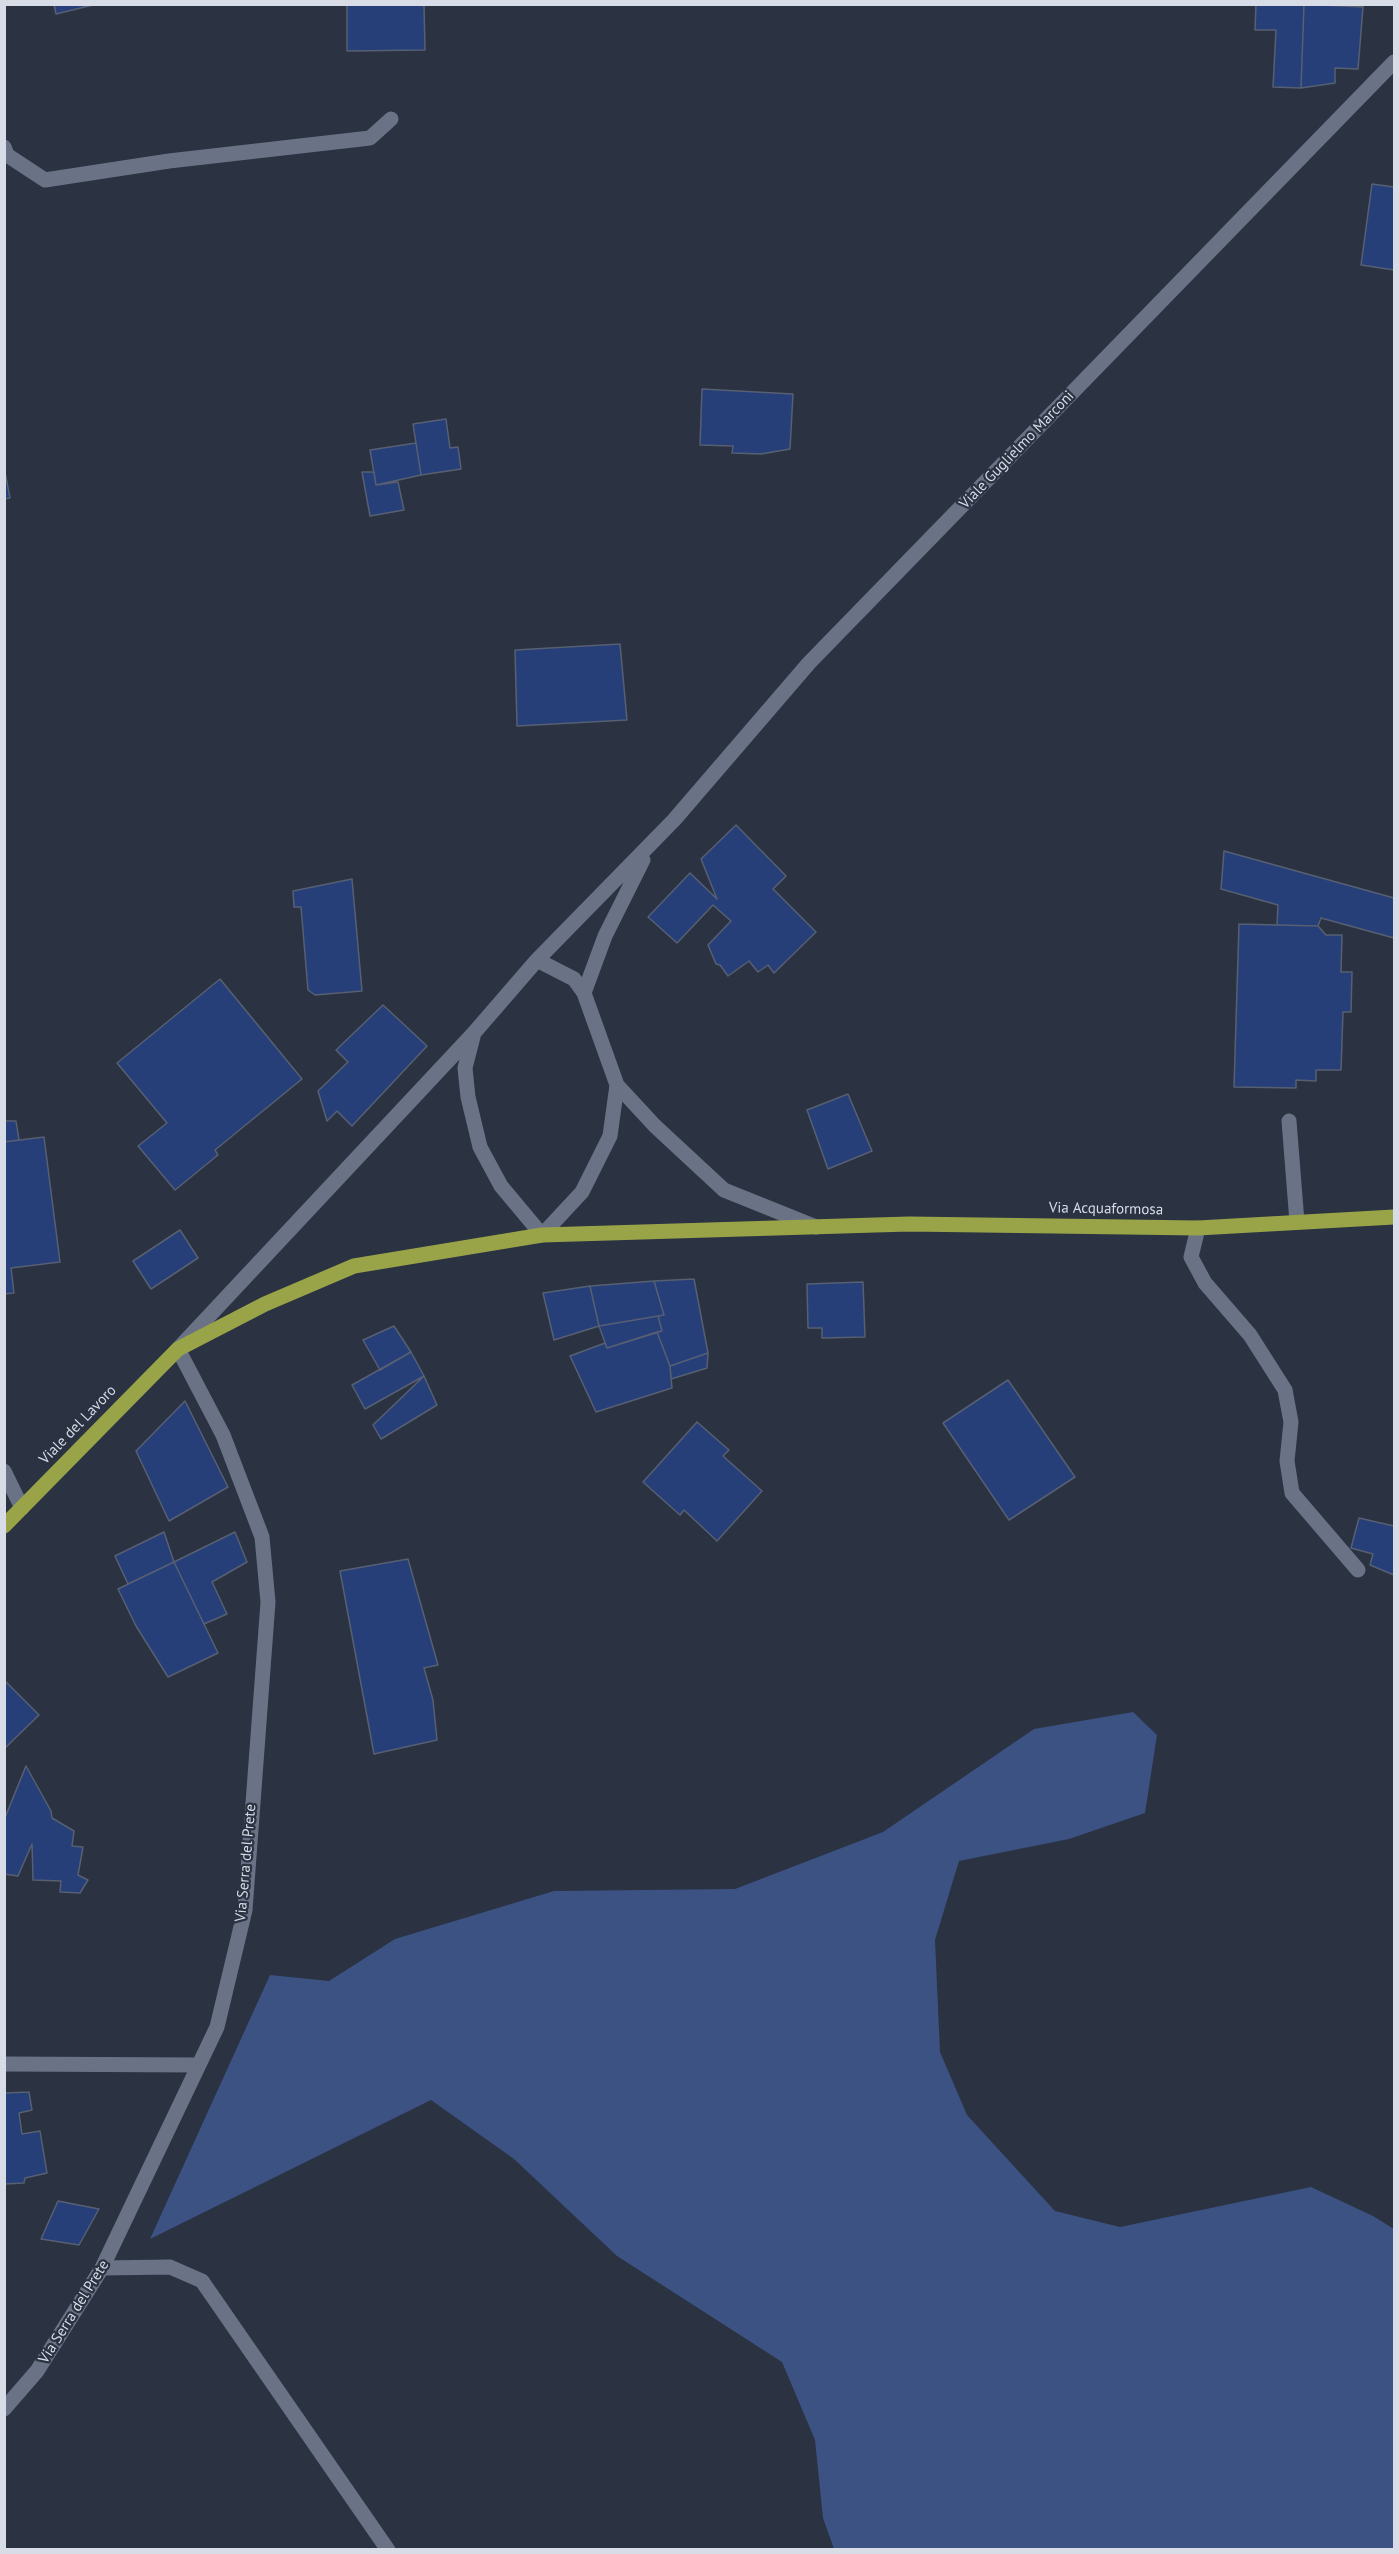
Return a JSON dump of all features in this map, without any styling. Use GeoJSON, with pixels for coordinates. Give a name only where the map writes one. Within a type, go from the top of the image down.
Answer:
{"type":"FeatureCollection","features":[{"type":"Feature","properties":{"kind":"main road","name":"Viale Guglielmo Marconi"},"geometry":{"type":"LineString","coordinates":[[650,846],[809,663],[1395,63]]}},
{"type":"Feature","properties":{"kind":"main road"},"geometry":{"type":"LineString","coordinates":[[4,147],[8,155],[45,180],[169,161],[370,138],[391,118]]}},
{"type":"Feature","properties":{"kind":"main road"},"geometry":{"type":"LineString","coordinates":[[178,1349],[473,1034],[537,960],[650,846]]}},
{"type":"Feature","properties":{"kind":"main road"},"geometry":{"type":"LineString","coordinates":[[584,993],[605,936],[650,846]]}},
{"type":"Feature","properties":{"kind":"main road"},"geometry":{"type":"LineString","coordinates":[[537,960],[574,979],[584,993],[616,1085],[655,1126],[724,1190],[816,1227]]}},
{"type":"Feature","properties":{"kind":"main road"},"geometry":{"type":"LineString","coordinates":[[473,1034],[465,1068],[468,1097],[480,1147],[501,1186],[542,1236],[582,1192],[610,1136],[616,1085]]}},
{"type":"Feature","properties":{"kind":"main road"},"geometry":{"type":"LineString","coordinates":[[1289,1121],[1297,1222]]}},
{"type":"Feature","properties":{"kind":"main road","name":"Via Acquaformosa"},"geometry":{"type":"LineString","coordinates":[[542,1236],[909,1224],[1198,1228],[1395,1217]]}},
{"type":"Feature","properties":{"kind":"main road"},"geometry":{"type":"LineString","coordinates":[[1198,1228],[1191,1257],[1205,1283],[1250,1335],[1285,1390],[1292,1422],[1287,1461],[1292,1493],[1358,1570]]}},
{"type":"Feature","properties":{"kind":"main road","name":"Viale del Lavoro"},"geometry":{"type":"LineString","coordinates":[[4,1526],[178,1349],[265,1304],[354,1266],[542,1236]]}},
{"type":"Feature","properties":{"kind":"main road","name":"Via Serra del Prete"},"geometry":{"type":"LineString","coordinates":[[4,2409],[37,2371],[102,2268],[217,2027],[245,1910],[268,1602],[262,1538],[223,1435],[178,1349]]}},
{"type":"Feature","properties":{"kind":"main road"},"geometry":{"type":"LineString","coordinates":[[4,1471],[22,1508]]}},
{"type":"Feature","properties":{"kind":"main road"},"geometry":{"type":"LineString","coordinates":[[4,2064],[198,2065]]}},
{"type":"Feature","properties":{"kind":"main road"},"geometry":{"type":"LineString","coordinates":[[102,2268],[170,2267],[202,2281],[388,2550]]}},
{"type":"Feature","properties":{"kind":"shaded area"},"geometry":{"type":"Polygon","coordinates":[[[1133,1712],[1157,1735],[1145,1813],[1069,1839],[959,1861],[935,1940],[940,2052],[967,2115],[1055,2211],[1120,2227],[1311,2187],[1373,2216],[1394,2229],[1394,2549],[834,2549],[823,2518],[815,2440],[782,2362],[617,2256],[514,2159],[431,2100],[150,2239],[270,1975],[329,1981],[395,1939],[554,1891],[735,1889],[883,1832],[1034,1729],[1133,1712]]]}},
{"type":"Feature","properties":{"kind":"building"},"geometry":{"type":"Polygon","coordinates":[[[54,4],[97,4],[56,14],[54,4]]]}},
{"type":"Feature","properties":{"kind":"building"},"geometry":{"type":"Polygon","coordinates":[[[347,4],[424,4],[425,50],[347,51],[347,4]]]}},
{"type":"Feature","properties":{"kind":"building"},"geometry":{"type":"Polygon","coordinates":[[[1256,4],[1304,4],[1301,88],[1273,87],[1276,30],[1255,30],[1256,4]]]}},
{"type":"Feature","properties":{"kind":"building"},"geometry":{"type":"Polygon","coordinates":[[[1304,4],[1363,7],[1358,69],[1335,68],[1335,83],[1301,88],[1304,4]]]}},
{"type":"Feature","properties":{"kind":"building"},"geometry":{"type":"Polygon","coordinates":[[[1326,4],[1363,4],[1363,7],[1333,5],[1326,4]]]}},
{"type":"Feature","properties":{"kind":"building"},"geometry":{"type":"Polygon","coordinates":[[[1372,184],[1394,187],[1394,270],[1361,265],[1372,184]]]}},
{"type":"Feature","properties":{"kind":"building"},"geometry":{"type":"Polygon","coordinates":[[[702,389],[793,394],[790,449],[761,454],[732,453],[733,446],[700,445],[702,389]]]}},
{"type":"Feature","properties":{"kind":"building"},"geometry":{"type":"Polygon","coordinates":[[[446,419],[450,448],[458,447],[461,469],[421,475],[413,424],[446,419]]]}},
{"type":"Feature","properties":{"kind":"building"},"geometry":{"type":"Polygon","coordinates":[[[416,443],[421,475],[376,485],[370,450],[416,443]]]}},
{"type":"Feature","properties":{"kind":"building"},"geometry":{"type":"Polygon","coordinates":[[[4,467],[10,498],[4,499],[4,467]]]}},
{"type":"Feature","properties":{"kind":"building"},"geometry":{"type":"Polygon","coordinates":[[[362,472],[374,472],[376,485],[398,482],[404,510],[370,516],[362,472]]]}},
{"type":"Feature","properties":{"kind":"building"},"geometry":{"type":"Polygon","coordinates":[[[620,644],[627,720],[517,726],[515,650],[620,644]]]}},
{"type":"Feature","properties":{"kind":"building"},"geometry":{"type":"Polygon","coordinates":[[[736,825],[786,876],[773,889],[816,932],[774,973],[768,965],[758,972],[749,961],[728,976],[720,965],[716,964],[708,945],[731,921],[713,905],[677,943],[648,917],[690,873],[717,899],[701,859],[736,825]]]}},
{"type":"Feature","properties":{"kind":"building"},"geometry":{"type":"Polygon","coordinates":[[[1224,851],[1394,898],[1394,938],[1321,918],[1318,926],[1277,925],[1278,905],[1221,889],[1224,851]]]}},
{"type":"Feature","properties":{"kind":"building"},"geometry":{"type":"Polygon","coordinates":[[[352,879],[362,991],[315,995],[308,990],[301,907],[294,907],[293,891],[352,879]]]}},
{"type":"Feature","properties":{"kind":"building"},"geometry":{"type":"Polygon","coordinates":[[[1239,924],[1318,926],[1326,935],[1342,935],[1341,972],[1352,972],[1351,1012],[1343,1012],[1341,1070],[1316,1070],[1316,1081],[1296,1080],[1296,1088],[1234,1087],[1239,924]]]}},
{"type":"Feature","properties":{"kind":"building"},"geometry":{"type":"Polygon","coordinates":[[[220,979],[302,1079],[215,1150],[218,1155],[175,1190],[138,1146],[167,1123],[117,1063],[220,979]]]}},
{"type":"Feature","properties":{"kind":"building"},"geometry":{"type":"Polygon","coordinates":[[[383,1005],[427,1046],[352,1126],[337,1111],[327,1121],[318,1091],[348,1062],[336,1050],[383,1005]]]}},
{"type":"Feature","properties":{"kind":"building"},"geometry":{"type":"Polygon","coordinates":[[[848,1094],[872,1151],[828,1169],[807,1110],[848,1094]]]}},
{"type":"Feature","properties":{"kind":"building"},"geometry":{"type":"Polygon","coordinates":[[[4,1121],[16,1121],[19,1140],[4,1142],[4,1121]]]}},
{"type":"Feature","properties":{"kind":"building"},"geometry":{"type":"Polygon","coordinates":[[[44,1137],[60,1262],[11,1268],[14,1293],[4,1294],[4,1142],[44,1137]]]}},
{"type":"Feature","properties":{"kind":"building"},"geometry":{"type":"Polygon","coordinates":[[[180,1230],[198,1258],[151,1289],[133,1261],[180,1230]]]}},
{"type":"Feature","properties":{"kind":"building"},"geometry":{"type":"Polygon","coordinates":[[[694,1279],[708,1353],[670,1366],[657,1332],[662,1331],[658,1316],[664,1315],[654,1281],[694,1279]]]}},
{"type":"Feature","properties":{"kind":"building"},"geometry":{"type":"Polygon","coordinates":[[[654,1281],[664,1315],[599,1326],[590,1286],[654,1281]]]}},
{"type":"Feature","properties":{"kind":"building"},"geometry":{"type":"Polygon","coordinates":[[[863,1282],[865,1337],[822,1338],[822,1328],[808,1328],[807,1284],[863,1282]]]}},
{"type":"Feature","properties":{"kind":"building"},"geometry":{"type":"Polygon","coordinates":[[[590,1286],[599,1326],[554,1340],[543,1293],[590,1286]]]}},
{"type":"Feature","properties":{"kind":"building"},"geometry":{"type":"Polygon","coordinates":[[[658,1316],[662,1331],[607,1348],[599,1326],[658,1316]]]}},
{"type":"Feature","properties":{"kind":"building"},"geometry":{"type":"Polygon","coordinates":[[[394,1326],[411,1352],[380,1370],[363,1340],[394,1326]]]}},
{"type":"Feature","properties":{"kind":"building"},"geometry":{"type":"Polygon","coordinates":[[[657,1332],[670,1366],[672,1388],[596,1412],[570,1356],[605,1343],[607,1348],[657,1332]]]}},
{"type":"Feature","properties":{"kind":"building"},"geometry":{"type":"Polygon","coordinates":[[[411,1352],[424,1376],[365,1409],[352,1385],[411,1352]]]}},
{"type":"Feature","properties":{"kind":"building"},"geometry":{"type":"Polygon","coordinates":[[[708,1353],[707,1368],[671,1379],[670,1366],[708,1353]]]}},
{"type":"Feature","properties":{"kind":"building"},"geometry":{"type":"Polygon","coordinates":[[[424,1376],[437,1405],[381,1439],[373,1425],[424,1376]]]}},
{"type":"Feature","properties":{"kind":"building"},"geometry":{"type":"Polygon","coordinates":[[[1008,1380],[1075,1477],[1009,1520],[943,1423],[1008,1380]]]}},
{"type":"Feature","properties":{"kind":"building"},"geometry":{"type":"Polygon","coordinates":[[[185,1401],[228,1487],[169,1521],[136,1451],[185,1401]]]}},
{"type":"Feature","properties":{"kind":"building"},"geometry":{"type":"Polygon","coordinates":[[[697,1422],[729,1450],[723,1456],[762,1491],[717,1541],[684,1510],[680,1515],[643,1482],[697,1422]]]}},
{"type":"Feature","properties":{"kind":"building"},"geometry":{"type":"Polygon","coordinates":[[[1359,1518],[1394,1526],[1394,1575],[1370,1565],[1373,1554],[1351,1548],[1359,1518]]]}},
{"type":"Feature","properties":{"kind":"building"},"geometry":{"type":"Polygon","coordinates":[[[164,1532],[174,1562],[128,1584],[115,1556],[164,1532]]]}},
{"type":"Feature","properties":{"kind":"building"},"geometry":{"type":"Polygon","coordinates":[[[235,1532],[247,1562],[212,1582],[227,1614],[204,1624],[174,1562],[235,1532]]]}},
{"type":"Feature","properties":{"kind":"building"},"geometry":{"type":"Polygon","coordinates":[[[408,1559],[438,1665],[424,1668],[433,1700],[437,1740],[374,1754],[340,1571],[408,1559]]]}},
{"type":"Feature","properties":{"kind":"building"},"geometry":{"type":"Polygon","coordinates":[[[174,1562],[218,1653],[168,1677],[136,1626],[118,1589],[174,1562]]]}},
{"type":"Feature","properties":{"kind":"building"},"geometry":{"type":"Polygon","coordinates":[[[4,1680],[39,1715],[6,1747],[4,1745],[4,1680]]]}},
{"type":"Feature","properties":{"kind":"building"},"geometry":{"type":"Polygon","coordinates":[[[26,1766],[51,1811],[52,1818],[74,1831],[72,1846],[83,1847],[78,1875],[88,1880],[80,1893],[60,1892],[61,1881],[33,1880],[32,1844],[18,1876],[4,1874],[4,1820],[26,1766]]]}},
{"type":"Feature","properties":{"kind":"building"},"geometry":{"type":"Polygon","coordinates":[[[29,2092],[32,2110],[19,2113],[22,2134],[40,2131],[47,2173],[25,2178],[24,2183],[4,2184],[4,2093],[29,2092]]]}},
{"type":"Feature","properties":{"kind":"building"},"geometry":{"type":"Polygon","coordinates":[[[58,2201],[99,2209],[79,2245],[41,2239],[58,2201]]]}}]}
